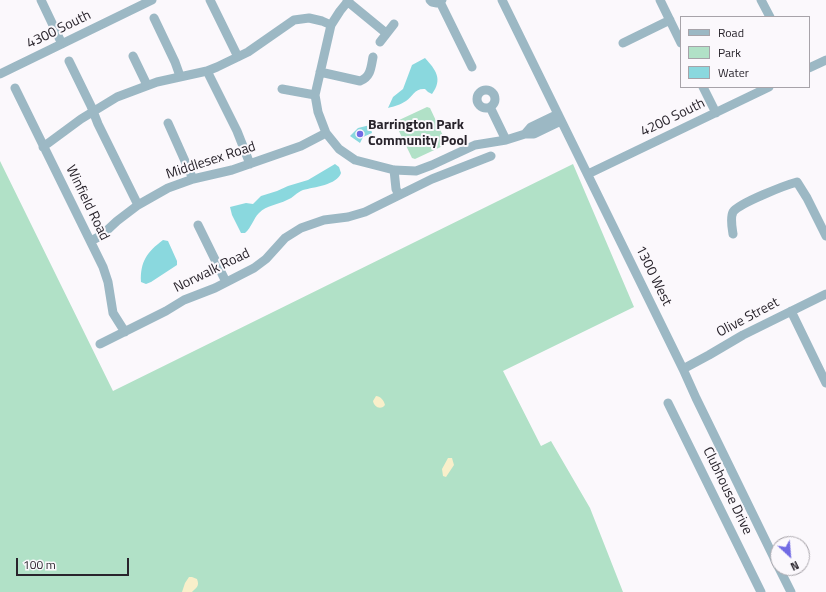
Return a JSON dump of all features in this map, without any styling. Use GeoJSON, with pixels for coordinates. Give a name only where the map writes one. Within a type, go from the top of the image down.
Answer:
{"type":"FeatureCollection","features":[{"type":"Feature","properties":{"kind":"street"},"geometry":{"type":"LineString","coordinates":[[41,0],[62,44]]}},
{"type":"Feature","properties":{"kind":"street","name":"4300 South"},"geometry":{"type":"LineString","coordinates":[[0,74],[152,0]]}},
{"type":"Feature","properties":{"kind":"street"},"geometry":{"type":"LineString","coordinates":[[210,0],[238,57]]}},
{"type":"Feature","properties":{"kind":"street"},"geometry":{"type":"LineString","coordinates":[[430,0],[435,3],[441,1],[472,67]]}},
{"type":"Feature","properties":{"kind":"street","name":"1300 West"},"geometry":{"type":"LineString","coordinates":[[502,0],[684,369],[696,398],[770,549]]}},
{"type":"Feature","properties":{"kind":"street"},"geometry":{"type":"LineString","coordinates":[[660,0],[680,41]]}},
{"type":"Feature","properties":{"kind":"street"},"geometry":{"type":"LineString","coordinates":[[762,0],[770,16]]}},
{"type":"Feature","properties":{"kind":"street"},"geometry":{"type":"LineString","coordinates":[[386,33],[348,1],[331,25],[315,95],[318,112],[326,133],[339,149],[355,160],[394,170],[416,171],[432,166],[475,145],[506,140],[525,134],[531,127],[560,117]]}},
{"type":"Feature","properties":{"kind":"street"},"geometry":{"type":"LineString","coordinates":[[154,18],[180,76]]}},
{"type":"Feature","properties":{"kind":"street"},"geometry":{"type":"LineString","coordinates":[[43,147],[93,111],[117,97],[147,85],[180,76],[207,71],[252,49],[294,20],[309,18],[331,25]]}},
{"type":"Feature","properties":{"kind":"street"},"geometry":{"type":"LineString","coordinates":[[622,43],[670,20]]}},
{"type":"Feature","properties":{"kind":"street"},"geometry":{"type":"LineString","coordinates":[[380,42],[394,24]]}},
{"type":"Feature","properties":{"kind":"street"},"geometry":{"type":"LineString","coordinates":[[133,56],[147,85]]}},
{"type":"Feature","properties":{"kind":"street"},"geometry":{"type":"LineString","coordinates":[[320,72],[360,81],[370,72],[373,57]]}},
{"type":"Feature","properties":{"kind":"street"},"geometry":{"type":"LineString","coordinates":[[69,60],[98,124],[138,205]]}},
{"type":"Feature","properties":{"kind":"street"},"geometry":{"type":"LineString","coordinates":[[810,68],[826,60]]}},
{"type":"Feature","properties":{"kind":"street"},"geometry":{"type":"LineString","coordinates":[[207,71],[237,131],[250,164]]}},
{"type":"Feature","properties":{"kind":"street","name":"Winfield Road"},"geometry":{"type":"LineString","coordinates":[[15,88],[106,273],[113,313],[125,332]]}},
{"type":"Feature","properties":{"kind":"street"},"geometry":{"type":"LineString","coordinates":[[704,88],[716,113]]}},
{"type":"Feature","properties":{"kind":"street","name":"4200 South"},"geometry":{"type":"LineString","coordinates":[[588,174],[767,88]]}},
{"type":"Feature","properties":{"kind":"street"},"geometry":{"type":"LineString","coordinates":[[282,89],[315,95]]}},
{"type":"Feature","properties":{"kind":"street"},"geometry":{"type":"LineString","coordinates":[[490,107],[506,140]]}},
{"type":"Feature","properties":{"kind":"street"},"geometry":{"type":"LineString","coordinates":[[168,123],[193,179]]}},
{"type":"Feature","properties":{"kind":"street","name":"Middlesex Road"},"geometry":{"type":"LineString","coordinates":[[91,241],[102,235],[138,205],[168,188],[193,179],[232,170],[250,164],[301,146],[326,133]]}},
{"type":"Feature","properties":{"kind":"street","name":"Norwalk Road"},"geometry":{"type":"LineString","coordinates":[[100,344],[166,311],[184,300],[226,282],[260,264],[285,238],[301,228],[324,220],[361,214],[432,178],[491,156]]}},
{"type":"Feature","properties":{"kind":"street"},"geometry":{"type":"LineString","coordinates":[[445,159],[451,172]]}},
{"type":"Feature","properties":{"kind":"street"},"geometry":{"type":"LineString","coordinates":[[394,170],[396,190],[399,195]]}},
{"type":"Feature","properties":{"kind":"street"},"geometry":{"type":"LineString","coordinates":[[733,234],[731,220],[733,212],[741,206],[779,188],[798,182],[826,236]]}},
{"type":"Feature","properties":{"kind":"street"},"geometry":{"type":"LineString","coordinates":[[198,225],[226,282]]}},
{"type":"Feature","properties":{"kind":"street","name":"Olive Street"},"geometry":{"type":"LineString","coordinates":[[684,369],[709,356],[743,335],[826,294]]}},
{"type":"Feature","properties":{"kind":"street"},"geometry":{"type":"LineString","coordinates":[[791,311],[826,383]]}},
{"type":"Feature","properties":{"kind":"street","name":"Clubhouse Drive"},"geometry":{"type":"LineString","coordinates":[[668,403],[761,592]]}},
{"type":"Feature","properties":{"kind":"street","name":"1300 West"},"geometry":{"type":"LineString","coordinates":[[783,576],[791,592]]}},
{"type":"Feature","properties":{"kind":"green space"},"geometry":{"type":"Polygon","coordinates":[[[427,107],[430,108],[446,142],[445,145],[415,159],[412,158],[396,125],[397,121],[427,107]]]}},
{"type":"Feature","properties":{"kind":"green space"},"geometry":{"type":"Polygon","coordinates":[[[0,161],[113,391],[573,164],[634,307],[503,371],[541,446],[551,441],[590,508],[623,592],[0,592],[0,161]]]}},
{"type":"Feature","properties":{"kind":"sand"},"geometry":{"type":"Polygon","coordinates":[[[376,396],[383,400],[385,405],[383,407],[376,407],[374,404],[373,401],[376,396]]]}},
{"type":"Feature","properties":{"kind":"sand"},"geometry":{"type":"Polygon","coordinates":[[[448,458],[452,458],[454,465],[446,477],[443,476],[442,469],[448,458]]]}},
{"type":"Feature","properties":{"kind":"sand"},"geometry":{"type":"Polygon","coordinates":[[[189,577],[197,579],[197,587],[192,592],[182,592],[185,583],[189,577]]]}},
{"type":"Feature","properties":{"kind":"water"},"geometry":{"type":"Polygon","coordinates":[[[425,58],[435,71],[438,79],[432,94],[425,89],[422,89],[414,93],[404,102],[388,108],[393,97],[403,89],[412,65],[425,58]]]}},
{"type":"Feature","properties":{"kind":"water","name":"Barrington Park Community Pool"},"geometry":{"type":"Polygon","coordinates":[[[370,125],[372,133],[363,137],[360,143],[350,136],[358,128],[370,125]]]}},
{"type":"Feature","properties":{"kind":"water"},"geometry":{"type":"Polygon","coordinates":[[[335,164],[339,167],[341,173],[335,180],[325,185],[303,190],[289,199],[265,208],[257,215],[247,231],[245,233],[241,233],[232,215],[230,207],[246,203],[253,204],[261,196],[308,180],[335,164]]]}},
{"type":"Feature","properties":{"kind":"water"},"geometry":{"type":"Polygon","coordinates":[[[163,240],[168,241],[177,261],[177,265],[151,282],[146,284],[141,282],[143,263],[149,253],[163,240]]]}},
{"type":"Feature","properties":{"kind":"place","name":"Barrington Park Community Pool"},"geometry":{"type":"Point","coordinates":[360,134]}}]}
